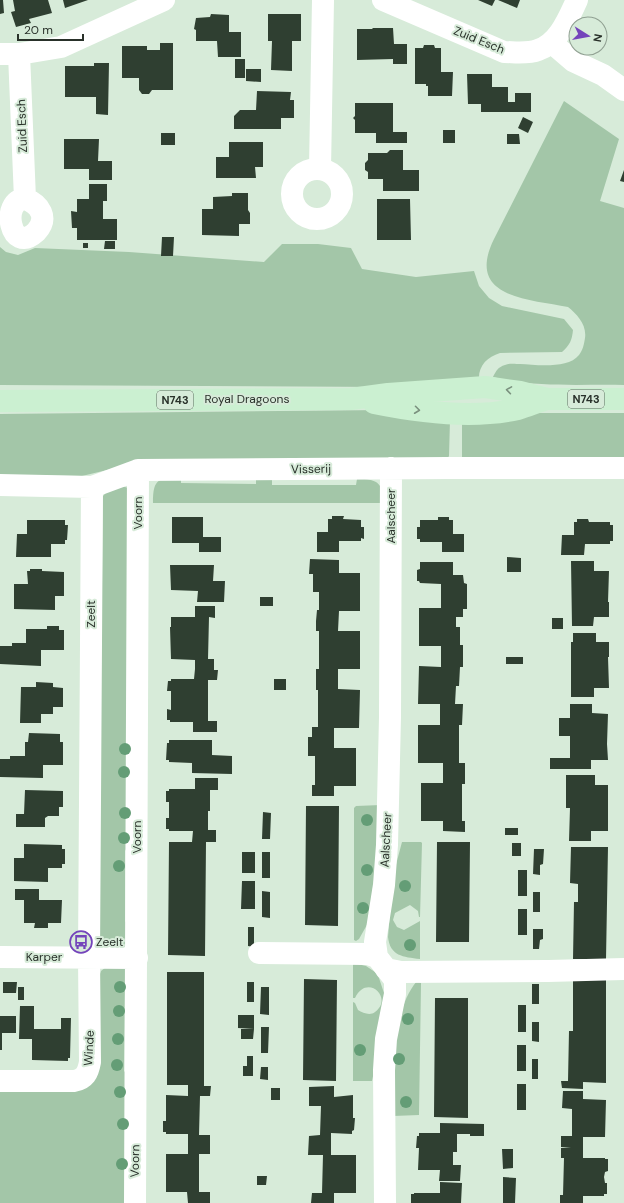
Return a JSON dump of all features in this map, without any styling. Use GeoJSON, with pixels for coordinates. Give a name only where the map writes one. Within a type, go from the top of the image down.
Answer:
{"type":"FeatureCollection","features":[{"type":"Feature","properties":{"kind":"main road","name":"Royal Dragoons"},"geometry":{"type":"LineString","coordinates":[[0,401],[351,399],[388,406],[454,414],[491,413],[517,409],[547,399],[624,399]]}},
{"type":"Feature","properties":{"kind":"street","name":"Zuid Esch"},"geometry":{"type":"LineString","coordinates":[[25,199],[10,54],[62,47],[164,0]]}},
{"type":"Feature","properties":{"kind":"street"},"geometry":{"type":"LineString","coordinates":[[320,169],[323,0]]}},
{"type":"Feature","properties":{"kind":"street","name":"Zuid Esch"},"geometry":{"type":"LineString","coordinates":[[383,0],[504,52],[538,51],[552,43]]}},
{"type":"Feature","properties":{"kind":"street"},"geometry":{"type":"LineString","coordinates":[[577,0],[565,24],[552,43],[573,61],[603,75],[624,90]]}},
{"type":"Feature","properties":{"kind":"street","name":"Aalscheer"},"geometry":{"type":"LineString","coordinates":[[385,1203],[384,1070],[386,1039],[395,994],[395,980],[381,963],[375,942],[384,885],[387,845],[390,717],[391,468]]}},
{"type":"Feature","properties":{"kind":"street","name":"Visserij"},"geometry":{"type":"LineString","coordinates":[[0,485],[92,487],[138,470],[624,468]]}},
{"type":"Feature","properties":{"kind":"street","name":"Voorn"},"geometry":{"type":"LineString","coordinates":[[135,1203],[138,470]]}},
{"type":"Feature","properties":{"kind":"street","name":"Zeelt"},"geometry":{"type":"LineString","coordinates":[[89,958],[92,487]]}},
{"type":"Feature","properties":{"kind":"street"},"geometry":{"type":"LineString","coordinates":[[259,953],[368,954],[381,963],[401,972],[624,969]]}},
{"type":"Feature","properties":{"kind":"street","name":"Karper"},"geometry":{"type":"LineString","coordinates":[[0,957],[137,958]]}},
{"type":"Feature","properties":{"kind":"street","name":"Winde"},"geometry":{"type":"LineString","coordinates":[[0,1081],[74,1081],[80,1080],[85,1076],[90,1062],[89,958]]}},
{"type":"Feature","properties":{"kind":"green space"},"geometry":{"type":"Polygon","coordinates":[[[564,101],[619,139],[600,201],[624,208],[624,385],[541,384],[525,383],[493,377],[499,368],[508,364],[552,365],[568,362],[579,355],[584,345],[585,333],[583,324],[578,316],[568,307],[519,298],[505,292],[494,284],[488,273],[487,259],[494,239],[564,101]]]}},
{"type":"Feature","properties":{"kind":"green space"},"geometry":{"type":"Polygon","coordinates":[[[282,244],[318,244],[351,248],[362,269],[416,277],[474,271],[479,286],[489,298],[502,306],[564,319],[573,330],[571,340],[569,345],[562,352],[500,353],[495,355],[487,360],[482,366],[479,380],[389,387],[0,385],[0,247],[6,252],[18,255],[35,248],[129,252],[264,262],[282,244]]]}},
{"type":"Feature","properties":{"kind":"green space"},"geometry":{"type":"Polygon","coordinates":[[[385,410],[450,420],[449,456],[446,461],[153,459],[82,476],[0,475],[0,414],[385,410]]]}},
{"type":"Feature","properties":{"kind":"green space"},"geometry":{"type":"Polygon","coordinates":[[[527,413],[624,413],[624,463],[462,457],[462,419],[527,413]]]}},
{"type":"Feature","properties":{"kind":"green space"},"geometry":{"type":"Polygon","coordinates":[[[181,477],[181,483],[256,484],[256,478],[272,478],[272,485],[356,485],[357,479],[364,479],[378,483],[384,496],[384,503],[153,503],[154,488],[159,481],[167,478],[181,477]]]}},
{"type":"Feature","properties":{"kind":"green space"},"geometry":{"type":"Polygon","coordinates":[[[119,485],[128,488],[132,838],[125,851],[125,921],[132,931],[126,949],[106,949],[98,939],[103,496],[111,487],[119,485]]]}},
{"type":"Feature","properties":{"kind":"green space"},"geometry":{"type":"Polygon","coordinates":[[[381,805],[381,830],[368,923],[359,939],[356,941],[354,940],[354,808],[356,806],[381,805]]]}},
{"type":"Feature","properties":{"kind":"green space"},"geometry":{"type":"Polygon","coordinates":[[[402,842],[422,843],[420,917],[418,911],[410,905],[395,913],[393,920],[397,927],[404,930],[420,921],[420,959],[403,956],[395,952],[391,948],[388,937],[393,876],[402,842]]]}},
{"type":"Feature","properties":{"kind":"green space"},"geometry":{"type":"Polygon","coordinates":[[[353,963],[366,966],[375,972],[379,978],[385,996],[377,1057],[372,1081],[353,1081],[353,1002],[358,1010],[371,1014],[380,1006],[382,1000],[377,990],[372,988],[366,988],[360,991],[355,998],[353,998],[353,963]]]}},
{"type":"Feature","properties":{"kind":"green space"},"geometry":{"type":"Polygon","coordinates":[[[106,967],[126,967],[131,985],[125,992],[124,1071],[130,1077],[129,1203],[0,1203],[0,1090],[75,1090],[99,977],[101,971],[106,967]]]}},
{"type":"Feature","properties":{"kind":"green space"},"geometry":{"type":"Polygon","coordinates":[[[417,981],[421,983],[419,1115],[393,1116],[395,1046],[398,1027],[408,994],[417,981]]]}},
{"type":"Feature","properties":{"kind":"building"},"geometry":{"type":"Polygon","coordinates":[[[0,0],[3,0],[4,13],[0,14],[0,0]]]}},
{"type":"Feature","properties":{"kind":"building"},"geometry":{"type":"Polygon","coordinates":[[[13,0],[48,0],[52,13],[29,19],[31,23],[16,27],[11,12],[15,11],[13,0]]]}},
{"type":"Feature","properties":{"kind":"building"},"geometry":{"type":"Polygon","coordinates":[[[63,0],[88,0],[65,8],[63,0]]]}},
{"type":"Feature","properties":{"kind":"building"},"geometry":{"type":"Polygon","coordinates":[[[478,0],[495,0],[492,6],[478,0]]]}},
{"type":"Feature","properties":{"kind":"building"},"geometry":{"type":"Polygon","coordinates":[[[498,0],[520,0],[517,8],[498,0]]]}},
{"type":"Feature","properties":{"kind":"building"},"geometry":{"type":"Polygon","coordinates":[[[211,14],[229,15],[229,32],[241,32],[241,57],[218,57],[217,41],[196,41],[196,30],[194,29],[196,18],[210,17],[211,14]]]}},
{"type":"Feature","properties":{"kind":"building"},"geometry":{"type":"Polygon","coordinates":[[[268,14],[301,14],[301,41],[292,41],[292,71],[271,70],[272,41],[268,41],[268,14]]]}},
{"type":"Feature","properties":{"kind":"building"},"geometry":{"type":"Polygon","coordinates":[[[393,28],[394,44],[407,44],[407,64],[393,64],[393,59],[357,60],[357,29],[393,28]]]}},
{"type":"Feature","properties":{"kind":"building"},"geometry":{"type":"Polygon","coordinates":[[[160,43],[173,43],[173,90],[152,90],[149,94],[142,94],[139,90],[139,78],[122,78],[122,46],[147,46],[147,50],[160,50],[160,43]]]}},
{"type":"Feature","properties":{"kind":"building"},"geometry":{"type":"Polygon","coordinates":[[[424,45],[434,45],[435,48],[441,48],[441,72],[453,72],[452,96],[428,96],[428,86],[426,86],[426,84],[415,84],[415,48],[423,48],[424,45]]]}},
{"type":"Feature","properties":{"kind":"building"},"geometry":{"type":"Polygon","coordinates":[[[235,59],[245,59],[245,78],[235,78],[235,59]]]}},
{"type":"Feature","properties":{"kind":"building"},"geometry":{"type":"Polygon","coordinates":[[[94,63],[109,63],[108,115],[96,114],[96,97],[65,97],[65,66],[94,66],[94,63]]]}},
{"type":"Feature","properties":{"kind":"building"},"geometry":{"type":"Polygon","coordinates":[[[246,69],[261,69],[261,82],[246,81],[246,69]]]}},
{"type":"Feature","properties":{"kind":"building"},"geometry":{"type":"Polygon","coordinates":[[[467,74],[492,74],[492,87],[508,87],[508,102],[515,102],[515,93],[531,93],[531,112],[481,112],[481,104],[468,104],[467,74]]]}},
{"type":"Feature","properties":{"kind":"building"},"geometry":{"type":"Polygon","coordinates":[[[257,91],[291,92],[290,100],[294,100],[294,118],[281,118],[281,129],[234,129],[234,116],[240,110],[256,110],[257,91]]]}},
{"type":"Feature","properties":{"kind":"building"},"geometry":{"type":"Polygon","coordinates":[[[355,103],[393,103],[393,132],[407,132],[407,143],[376,143],[376,133],[355,133],[355,120],[353,118],[355,116],[355,103]]]}},
{"type":"Feature","properties":{"kind":"building"},"geometry":{"type":"Polygon","coordinates":[[[523,117],[533,122],[528,133],[518,128],[523,117]]]}},
{"type":"Feature","properties":{"kind":"building"},"geometry":{"type":"Polygon","coordinates":[[[443,130],[455,130],[455,143],[443,143],[443,130]]]}},
{"type":"Feature","properties":{"kind":"building"},"geometry":{"type":"Polygon","coordinates":[[[161,133],[175,133],[175,145],[161,145],[161,133]]]}},
{"type":"Feature","properties":{"kind":"building"},"geometry":{"type":"Polygon","coordinates":[[[507,134],[519,134],[520,144],[507,144],[507,134]]]}},
{"type":"Feature","properties":{"kind":"building"},"geometry":{"type":"Polygon","coordinates":[[[64,139],[99,139],[98,161],[112,161],[112,180],[89,180],[89,169],[64,169],[64,139]]]}},
{"type":"Feature","properties":{"kind":"building"},"geometry":{"type":"Polygon","coordinates":[[[229,142],[263,142],[263,167],[255,167],[256,178],[216,178],[216,157],[229,157],[229,142]]]}},
{"type":"Feature","properties":{"kind":"building"},"geometry":{"type":"Polygon","coordinates":[[[390,150],[403,150],[403,170],[419,170],[419,191],[383,191],[383,179],[368,179],[368,172],[365,170],[365,163],[368,160],[368,153],[387,153],[390,150]]]}},
{"type":"Feature","properties":{"kind":"building"},"geometry":{"type":"Polygon","coordinates":[[[624,170],[624,182],[620,181],[624,170]]]}},
{"type":"Feature","properties":{"kind":"building"},"geometry":{"type":"Polygon","coordinates":[[[89,184],[107,184],[107,201],[103,201],[103,219],[117,219],[117,240],[77,240],[77,228],[72,228],[71,211],[77,212],[77,199],[89,199],[89,184]]]}},
{"type":"Feature","properties":{"kind":"building"},"geometry":{"type":"Polygon","coordinates":[[[232,193],[248,193],[250,224],[239,224],[239,236],[202,235],[202,209],[213,209],[213,197],[232,196],[232,193]]]}},
{"type":"Feature","properties":{"kind":"building"},"geometry":{"type":"Polygon","coordinates":[[[377,199],[410,199],[411,240],[377,240],[377,199]]]}},
{"type":"Feature","properties":{"kind":"building"},"geometry":{"type":"Polygon","coordinates":[[[162,237],[174,237],[173,256],[161,256],[162,237]]]}},
{"type":"Feature","properties":{"kind":"building"},"geometry":{"type":"Polygon","coordinates":[[[105,241],[115,241],[115,249],[104,249],[105,241]]]}},
{"type":"Feature","properties":{"kind":"building"},"geometry":{"type":"Polygon","coordinates":[[[83,243],[88,243],[88,248],[83,248],[83,243]]]}},
{"type":"Feature","properties":{"kind":"building"},"geometry":{"type":"Polygon","coordinates":[[[332,516],[344,516],[343,519],[361,520],[361,527],[364,527],[364,539],[361,538],[361,541],[339,541],[339,552],[317,552],[317,532],[328,532],[328,519],[332,519],[332,516]]]}},
{"type":"Feature","properties":{"kind":"building"},"geometry":{"type":"Polygon","coordinates":[[[172,517],[203,517],[203,537],[221,537],[221,552],[199,552],[199,543],[172,543],[172,517]]]}},
{"type":"Feature","properties":{"kind":"building"},"geometry":{"type":"Polygon","coordinates":[[[438,517],[449,517],[449,520],[453,520],[453,534],[464,534],[464,552],[442,552],[442,542],[420,542],[420,539],[417,539],[417,527],[420,527],[420,520],[438,520],[438,517]]]}},
{"type":"Feature","properties":{"kind":"building"},"geometry":{"type":"Polygon","coordinates":[[[577,519],[588,519],[589,522],[610,522],[610,525],[613,525],[613,541],[610,541],[610,544],[585,544],[584,555],[561,555],[562,535],[574,535],[574,522],[577,522],[577,519]]]}},
{"type":"Feature","properties":{"kind":"building"},"geometry":{"type":"Polygon","coordinates":[[[27,520],[65,520],[65,525],[68,525],[67,540],[65,540],[65,544],[51,544],[51,557],[16,557],[17,534],[27,534],[27,520]]]}},
{"type":"Feature","properties":{"kind":"building"},"geometry":{"type":"Polygon","coordinates":[[[507,557],[521,558],[521,572],[507,572],[507,557]]]}},
{"type":"Feature","properties":{"kind":"building"},"geometry":{"type":"Polygon","coordinates":[[[310,559],[339,560],[339,573],[360,573],[360,611],[339,611],[338,631],[360,631],[360,669],[338,669],[338,689],[360,690],[359,728],[334,728],[334,748],[356,748],[356,786],[334,786],[334,796],[312,796],[312,785],[315,785],[315,756],[308,756],[308,737],[312,737],[312,727],[318,727],[318,690],[316,690],[316,669],[319,669],[319,631],[316,631],[316,621],[317,610],[319,610],[319,592],[313,592],[313,574],[309,574],[310,559]]]}},
{"type":"Feature","properties":{"kind":"building"},"geometry":{"type":"Polygon","coordinates":[[[571,561],[594,561],[594,571],[609,571],[609,617],[594,617],[593,626],[572,626],[571,561]]]}},
{"type":"Feature","properties":{"kind":"building"},"geometry":{"type":"Polygon","coordinates":[[[420,562],[453,562],[453,575],[463,575],[464,583],[467,584],[467,609],[463,609],[463,617],[456,617],[456,627],[460,627],[460,645],[463,645],[463,667],[460,667],[459,686],[456,686],[455,704],[463,704],[462,725],[459,725],[459,763],[465,763],[465,784],[462,784],[462,821],[465,821],[465,832],[443,831],[443,821],[421,821],[421,783],[443,783],[443,763],[418,763],[418,725],[440,725],[440,704],[418,704],[419,666],[441,667],[441,646],[419,646],[419,608],[441,608],[441,584],[420,583],[417,581],[417,570],[420,569],[420,562]]]}},
{"type":"Feature","properties":{"kind":"building"},"geometry":{"type":"Polygon","coordinates":[[[170,565],[214,565],[213,581],[225,581],[224,602],[197,602],[198,591],[171,590],[170,565]]]}},
{"type":"Feature","properties":{"kind":"building"},"geometry":{"type":"Polygon","coordinates":[[[30,569],[64,572],[64,596],[55,596],[55,610],[14,609],[14,584],[28,584],[27,571],[30,571],[30,569]]]}},
{"type":"Feature","properties":{"kind":"building"},"geometry":{"type":"Polygon","coordinates":[[[260,597],[273,597],[273,606],[260,606],[260,597]]]}},
{"type":"Feature","properties":{"kind":"building"},"geometry":{"type":"Polygon","coordinates":[[[195,606],[215,606],[215,618],[209,617],[208,659],[214,659],[214,670],[218,670],[217,680],[208,680],[208,721],[217,721],[217,732],[193,732],[193,722],[170,722],[170,720],[167,720],[167,709],[171,710],[171,691],[167,691],[168,681],[171,681],[171,679],[194,679],[195,669],[195,660],[171,659],[171,617],[195,617],[195,606]]]}},
{"type":"Feature","properties":{"kind":"building"},"geometry":{"type":"Polygon","coordinates":[[[552,618],[563,618],[563,629],[552,629],[552,618]]]}},
{"type":"Feature","properties":{"kind":"building"},"geometry":{"type":"Polygon","coordinates":[[[47,626],[59,626],[59,630],[64,630],[64,650],[41,650],[41,666],[0,664],[0,646],[12,646],[12,643],[26,643],[26,629],[47,629],[47,626]]]}},
{"type":"Feature","properties":{"kind":"building"},"geometry":{"type":"Polygon","coordinates":[[[573,633],[596,633],[596,642],[609,642],[609,688],[594,688],[594,697],[571,697],[571,642],[573,642],[573,633]]]}},
{"type":"Feature","properties":{"kind":"building"},"geometry":{"type":"Polygon","coordinates":[[[506,657],[523,657],[523,664],[506,664],[506,657]]]}},
{"type":"Feature","properties":{"kind":"building"},"geometry":{"type":"Polygon","coordinates":[[[274,679],[286,679],[286,690],[274,690],[274,679]]]}},
{"type":"Feature","properties":{"kind":"building"},"geometry":{"type":"Polygon","coordinates":[[[36,682],[53,683],[53,687],[63,688],[63,707],[53,707],[53,714],[41,714],[41,723],[20,723],[21,687],[36,687],[36,682]]]}},
{"type":"Feature","properties":{"kind":"building"},"geometry":{"type":"Polygon","coordinates":[[[570,704],[592,704],[592,713],[608,714],[608,760],[591,760],[591,769],[550,769],[550,758],[570,758],[570,736],[559,736],[559,718],[570,718],[570,704]]]}},
{"type":"Feature","properties":{"kind":"building"},"geometry":{"type":"Polygon","coordinates":[[[29,733],[60,734],[60,742],[63,742],[63,765],[43,765],[43,778],[0,777],[0,759],[10,759],[10,756],[25,756],[25,742],[28,742],[29,733]]]}},
{"type":"Feature","properties":{"kind":"building"},"geometry":{"type":"Polygon","coordinates":[[[169,740],[212,740],[212,755],[232,756],[232,774],[192,773],[192,763],[169,762],[169,760],[166,760],[167,743],[169,743],[169,740]]]}},
{"type":"Feature","properties":{"kind":"building"},"geometry":{"type":"Polygon","coordinates":[[[566,775],[595,775],[595,785],[608,785],[608,831],[591,831],[591,841],[569,841],[570,808],[566,808],[566,775]]]}},
{"type":"Feature","properties":{"kind":"building"},"geometry":{"type":"Polygon","coordinates":[[[195,778],[218,778],[218,790],[210,790],[210,811],[208,811],[208,830],[216,830],[216,842],[206,842],[205,956],[168,955],[169,842],[192,842],[193,831],[169,831],[169,829],[166,829],[166,818],[169,818],[169,802],[166,802],[166,791],[169,791],[169,789],[195,789],[195,778]]]}},
{"type":"Feature","properties":{"kind":"building"},"geometry":{"type":"Polygon","coordinates":[[[25,790],[63,791],[63,807],[59,807],[59,816],[48,816],[45,818],[45,827],[16,827],[16,814],[24,814],[25,790]]]}},
{"type":"Feature","properties":{"kind":"building"},"geometry":{"type":"Polygon","coordinates":[[[306,806],[339,806],[338,926],[305,925],[306,806]]]}},
{"type":"Feature","properties":{"kind":"building"},"geometry":{"type":"Polygon","coordinates":[[[263,812],[271,813],[270,839],[262,839],[263,812]]]}},
{"type":"Feature","properties":{"kind":"building"},"geometry":{"type":"Polygon","coordinates":[[[505,828],[518,828],[518,835],[505,835],[505,828]]]}},
{"type":"Feature","properties":{"kind":"building"},"geometry":{"type":"Polygon","coordinates":[[[437,842],[470,842],[469,942],[436,942],[437,842]]]}},
{"type":"Feature","properties":{"kind":"building"},"geometry":{"type":"Polygon","coordinates":[[[512,843],[521,843],[521,856],[512,856],[512,843]]]}},
{"type":"Feature","properties":{"kind":"building"},"geometry":{"type":"Polygon","coordinates":[[[24,844],[62,845],[62,849],[65,849],[65,864],[62,864],[62,868],[48,868],[48,882],[14,881],[14,858],[24,858],[24,844]]]}},
{"type":"Feature","properties":{"kind":"building"},"geometry":{"type":"Polygon","coordinates":[[[571,847],[608,847],[606,959],[573,959],[574,902],[578,902],[578,884],[570,883],[571,847]]]}},
{"type":"Feature","properties":{"kind":"building"},"geometry":{"type":"Polygon","coordinates":[[[534,849],[544,849],[543,864],[540,865],[540,875],[533,874],[534,849]]]}},
{"type":"Feature","properties":{"kind":"building"},"geometry":{"type":"Polygon","coordinates":[[[242,852],[255,852],[255,873],[242,873],[242,852]]]}},
{"type":"Feature","properties":{"kind":"building"},"geometry":{"type":"Polygon","coordinates":[[[262,852],[270,852],[270,878],[262,878],[262,852]]]}},
{"type":"Feature","properties":{"kind":"building"},"geometry":{"type":"Polygon","coordinates":[[[518,870],[527,870],[527,896],[518,896],[518,870]]]}},
{"type":"Feature","properties":{"kind":"building"},"geometry":{"type":"Polygon","coordinates":[[[242,881],[255,881],[255,909],[241,909],[242,881]]]}},
{"type":"Feature","properties":{"kind":"building"},"geometry":{"type":"Polygon","coordinates":[[[15,889],[39,889],[39,900],[62,900],[61,923],[48,923],[48,928],[34,928],[35,923],[24,923],[24,900],[15,900],[15,889]]]}},
{"type":"Feature","properties":{"kind":"building"},"geometry":{"type":"Polygon","coordinates":[[[262,891],[270,892],[270,918],[262,917],[262,891]]]}},
{"type":"Feature","properties":{"kind":"building"},"geometry":{"type":"Polygon","coordinates":[[[533,892],[540,892],[540,912],[533,912],[533,892]]]}},
{"type":"Feature","properties":{"kind":"building"},"geometry":{"type":"Polygon","coordinates":[[[518,909],[527,909],[527,935],[518,935],[518,909]]]}},
{"type":"Feature","properties":{"kind":"building"},"geometry":{"type":"Polygon","coordinates":[[[248,927],[254,927],[254,947],[248,946],[248,927]]]}},
{"type":"Feature","properties":{"kind":"building"},"geometry":{"type":"Polygon","coordinates":[[[533,929],[543,929],[543,939],[540,940],[539,949],[533,949],[533,929]]]}},
{"type":"Feature","properties":{"kind":"building"},"geometry":{"type":"Polygon","coordinates":[[[167,972],[204,972],[204,1086],[211,1086],[210,1096],[200,1096],[199,1135],[210,1135],[210,1154],[199,1154],[199,1192],[210,1192],[210,1203],[188,1203],[187,1192],[166,1192],[166,1154],[188,1154],[188,1134],[166,1134],[166,1132],[163,1132],[163,1121],[166,1121],[166,1095],[188,1096],[188,1085],[167,1085],[167,972]]]}},
{"type":"Feature","properties":{"kind":"building"},"geometry":{"type":"Polygon","coordinates":[[[573,975],[606,976],[606,1083],[583,1082],[583,1089],[562,1088],[561,1081],[568,1081],[569,1031],[573,1031],[573,975]]]}},
{"type":"Feature","properties":{"kind":"building"},"geometry":{"type":"Polygon","coordinates":[[[304,979],[337,980],[336,1081],[303,1080],[304,979]]]}},
{"type":"Feature","properties":{"kind":"building"},"geometry":{"type":"Polygon","coordinates":[[[3,982],[17,982],[16,993],[3,993],[3,982]]]}},
{"type":"Feature","properties":{"kind":"building"},"geometry":{"type":"Polygon","coordinates":[[[247,982],[254,982],[254,1002],[247,1002],[247,982]]]}},
{"type":"Feature","properties":{"kind":"building"},"geometry":{"type":"Polygon","coordinates":[[[532,984],[539,984],[539,1004],[532,1004],[532,984]]]}},
{"type":"Feature","properties":{"kind":"building"},"geometry":{"type":"Polygon","coordinates":[[[18,987],[24,987],[24,1000],[18,1000],[18,987]]]}},
{"type":"Feature","properties":{"kind":"building"},"geometry":{"type":"Polygon","coordinates":[[[261,987],[269,987],[269,1015],[260,1014],[261,987]]]}},
{"type":"Feature","properties":{"kind":"building"},"geometry":{"type":"Polygon","coordinates":[[[435,998],[468,998],[468,1118],[434,1117],[435,998]]]}},
{"type":"Feature","properties":{"kind":"building"},"geometry":{"type":"Polygon","coordinates":[[[518,1005],[526,1005],[526,1032],[518,1032],[518,1005]]]}},
{"type":"Feature","properties":{"kind":"building"},"geometry":{"type":"Polygon","coordinates":[[[20,1006],[34,1006],[34,1029],[61,1029],[61,1018],[71,1018],[70,1058],[68,1058],[68,1061],[32,1060],[32,1039],[19,1039],[20,1006]]]}},
{"type":"Feature","properties":{"kind":"building"},"geometry":{"type":"Polygon","coordinates":[[[238,1015],[254,1015],[254,1029],[238,1028],[238,1015]]]}},
{"type":"Feature","properties":{"kind":"building"},"geometry":{"type":"Polygon","coordinates":[[[0,1016],[16,1016],[16,1033],[2,1033],[2,1050],[0,1050],[0,1016]]]}},
{"type":"Feature","properties":{"kind":"building"},"geometry":{"type":"Polygon","coordinates":[[[532,1022],[539,1022],[539,1042],[532,1041],[532,1022]]]}},
{"type":"Feature","properties":{"kind":"building"},"geometry":{"type":"Polygon","coordinates":[[[261,1027],[269,1027],[268,1053],[261,1053],[261,1027]]]}},
{"type":"Feature","properties":{"kind":"building"},"geometry":{"type":"Polygon","coordinates":[[[241,1029],[254,1029],[253,1039],[241,1039],[241,1029]]]}},
{"type":"Feature","properties":{"kind":"building"},"geometry":{"type":"Polygon","coordinates":[[[517,1045],[526,1045],[526,1071],[517,1071],[517,1045]]]}},
{"type":"Feature","properties":{"kind":"building"},"geometry":{"type":"Polygon","coordinates":[[[247,1056],[253,1056],[253,1076],[243,1076],[243,1066],[247,1066],[247,1056]]]}},
{"type":"Feature","properties":{"kind":"building"},"geometry":{"type":"Polygon","coordinates":[[[532,1059],[538,1059],[538,1079],[532,1079],[532,1059]]]}},
{"type":"Feature","properties":{"kind":"building"},"geometry":{"type":"Polygon","coordinates":[[[261,1067],[268,1067],[268,1080],[260,1079],[261,1067]]]}},
{"type":"Feature","properties":{"kind":"building"},"geometry":{"type":"Polygon","coordinates":[[[517,1084],[526,1084],[526,1110],[517,1110],[517,1084]]]}},
{"type":"Feature","properties":{"kind":"building"},"geometry":{"type":"Polygon","coordinates":[[[334,1086],[334,1097],[353,1095],[353,1118],[355,1118],[354,1130],[352,1131],[352,1134],[331,1133],[331,1155],[356,1155],[356,1193],[334,1193],[334,1203],[311,1203],[312,1193],[322,1193],[323,1155],[308,1155],[309,1136],[320,1135],[321,1106],[309,1106],[309,1087],[334,1086]]]}},
{"type":"Feature","properties":{"kind":"building"},"geometry":{"type":"Polygon","coordinates":[[[271,1088],[280,1088],[280,1100],[271,1100],[271,1088]]]}},
{"type":"Feature","properties":{"kind":"building"},"geometry":{"type":"Polygon","coordinates":[[[563,1091],[583,1091],[583,1099],[606,1100],[605,1137],[583,1137],[583,1158],[608,1159],[608,1171],[605,1172],[604,1177],[605,1183],[607,1183],[607,1194],[604,1194],[604,1196],[583,1196],[583,1203],[560,1203],[560,1195],[563,1195],[564,1158],[561,1158],[561,1148],[571,1147],[561,1147],[561,1136],[572,1136],[572,1109],[562,1108],[563,1091]]]}},
{"type":"Feature","properties":{"kind":"building"},"geometry":{"type":"Polygon","coordinates":[[[440,1123],[484,1124],[484,1136],[457,1134],[457,1152],[453,1152],[453,1165],[461,1165],[460,1181],[439,1181],[440,1170],[418,1170],[419,1148],[416,1148],[417,1136],[419,1136],[419,1133],[440,1133],[440,1123]]]}},
{"type":"Feature","properties":{"kind":"building"},"geometry":{"type":"Polygon","coordinates":[[[502,1149],[513,1149],[513,1168],[503,1169],[502,1149]]]}},
{"type":"Feature","properties":{"kind":"building"},"geometry":{"type":"Polygon","coordinates":[[[257,1176],[267,1176],[266,1185],[257,1185],[257,1176]]]}},
{"type":"Feature","properties":{"kind":"building"},"geometry":{"type":"Polygon","coordinates":[[[503,1177],[516,1178],[515,1203],[503,1203],[503,1177]]]}},
{"type":"Feature","properties":{"kind":"building"},"geometry":{"type":"Polygon","coordinates":[[[440,1182],[462,1183],[461,1203],[411,1203],[411,1194],[440,1193],[440,1182]]]}},
{"type":"Feature","properties":{"kind":"place","name":"Zeelt"},"geometry":{"type":"Point","coordinates":[81,942]}}]}
